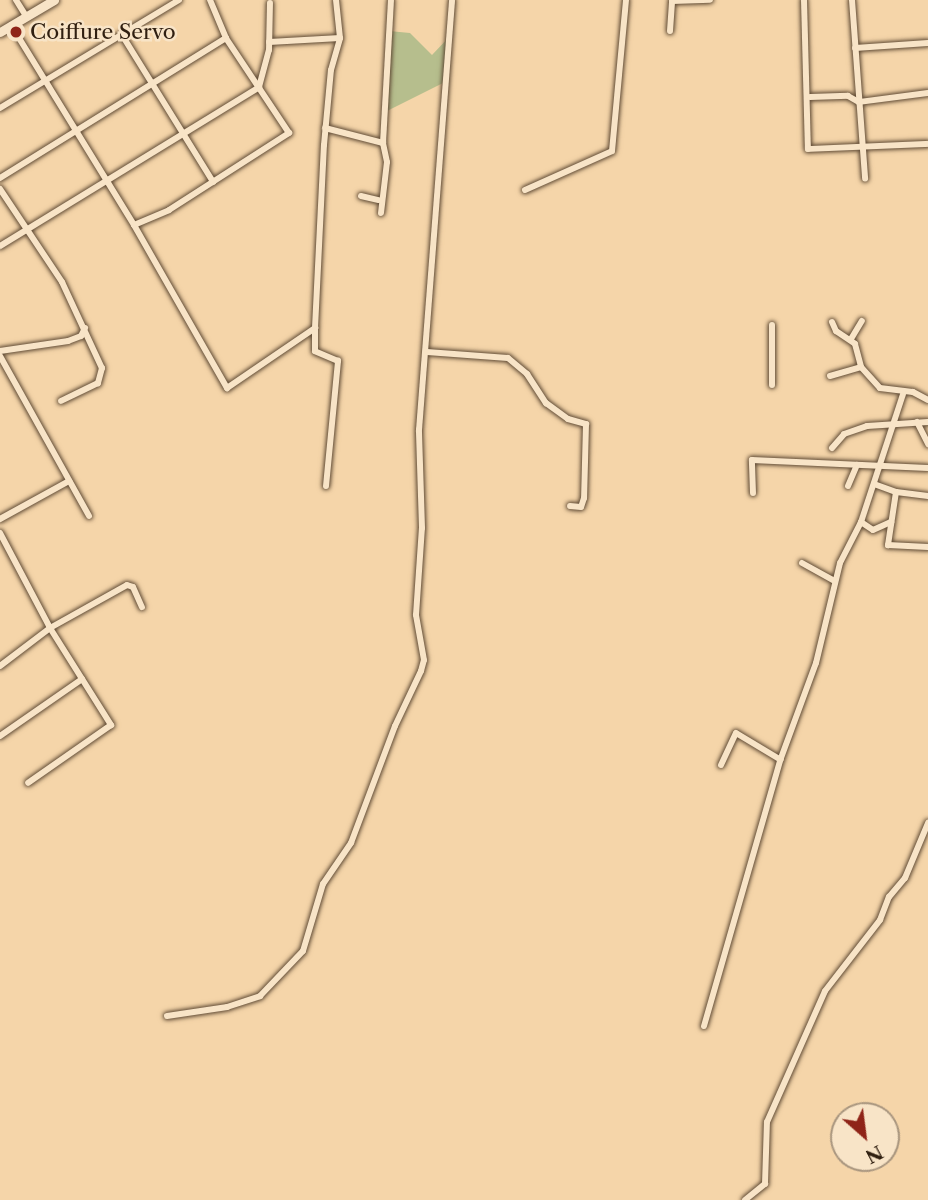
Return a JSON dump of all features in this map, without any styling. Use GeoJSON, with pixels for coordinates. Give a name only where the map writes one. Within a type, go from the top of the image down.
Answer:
{"type":"FeatureCollection","features":[{"type":"Feature","properties":{"kind":"main road"},"geometry":{"type":"LineString","coordinates":[[0,32],[54,0]]}},
{"type":"Feature","properties":{"kind":"street"},"geometry":{"type":"LineString","coordinates":[[16,0],[26,16]]}},
{"type":"Feature","properties":{"kind":"street"},"geometry":{"type":"LineString","coordinates":[[0,108],[179,0]]}},
{"type":"Feature","properties":{"kind":"street"},"geometry":{"type":"LineString","coordinates":[[134,225],[169,210],[289,133],[226,38],[210,0]]}},
{"type":"Feature","properties":{"kind":"street"},"geometry":{"type":"LineString","coordinates":[[326,486],[338,361],[314,351],[326,128],[331,70],[340,38],[336,0]]}},
{"type":"Feature","properties":{"kind":"street"},"geometry":{"type":"LineString","coordinates":[[381,213],[379,200],[387,162],[383,143],[391,0]]}},
{"type":"Feature","properties":{"kind":"street"},"geometry":{"type":"LineString","coordinates":[[167,1016],[227,1007],[260,996],[303,951],[323,884],[351,843],[395,726],[415,690],[424,660],[416,615],[416,565],[422,528],[419,430],[453,0]]}},
{"type":"Feature","properties":{"kind":"street"},"geometry":{"type":"LineString","coordinates":[[525,190],[612,151],[626,0]]}},
{"type":"Feature","properties":{"kind":"street"},"geometry":{"type":"LineString","coordinates":[[670,31],[672,0],[710,0]]}},
{"type":"Feature","properties":{"kind":"street"},"geometry":{"type":"LineString","coordinates":[[804,0],[810,97],[808,149],[928,144]]}},
{"type":"Feature","properties":{"kind":"street"},"geometry":{"type":"LineString","coordinates":[[852,0],[865,179]]}},
{"type":"Feature","properties":{"kind":"street"},"geometry":{"type":"LineString","coordinates":[[0,246],[259,87],[269,42],[270,3]]}},
{"type":"Feature","properties":{"kind":"street"},"geometry":{"type":"LineString","coordinates":[[11,25],[134,225],[226,388],[315,328]]}},
{"type":"Feature","properties":{"kind":"street"},"geometry":{"type":"LineString","coordinates":[[122,35],[150,86],[213,182]]}},
{"type":"Feature","properties":{"kind":"street"},"geometry":{"type":"LineString","coordinates":[[0,178],[226,38]]}},
{"type":"Feature","properties":{"kind":"street"},"geometry":{"type":"LineString","coordinates":[[269,42],[340,38]]}},
{"type":"Feature","properties":{"kind":"street"},"geometry":{"type":"LineString","coordinates":[[855,48],[928,43]]}},
{"type":"Feature","properties":{"kind":"street"},"geometry":{"type":"LineString","coordinates":[[810,97],[848,96],[859,102],[928,93]]}},
{"type":"Feature","properties":{"kind":"street"},"geometry":{"type":"LineString","coordinates":[[326,128],[383,143]]}},
{"type":"Feature","properties":{"kind":"street"},"geometry":{"type":"LineString","coordinates":[[0,189],[62,282],[85,328],[103,375],[98,383],[61,401]]}},
{"type":"Feature","properties":{"kind":"street"},"geometry":{"type":"LineString","coordinates":[[361,196],[379,200]]}},
{"type":"Feature","properties":{"kind":"street"},"geometry":{"type":"LineString","coordinates":[[851,340],[862,320]]}},
{"type":"Feature","properties":{"kind":"street"},"geometry":{"type":"LineString","coordinates":[[832,322],[836,331],[851,340],[861,367],[875,385],[903,394],[914,392],[928,400]]}},
{"type":"Feature","properties":{"kind":"street"},"geometry":{"type":"LineString","coordinates":[[772,325],[772,385]]}},
{"type":"Feature","properties":{"kind":"street"},"geometry":{"type":"LineString","coordinates":[[0,351],[68,341],[81,336],[85,328]]}},
{"type":"Feature","properties":{"kind":"street"},"geometry":{"type":"LineString","coordinates":[[427,352],[508,358],[527,374],[546,403],[568,419],[586,424],[584,498],[581,507],[569,506]]}},
{"type":"Feature","properties":{"kind":"street"},"geometry":{"type":"LineString","coordinates":[[0,356],[89,516]]}},
{"type":"Feature","properties":{"kind":"street"},"geometry":{"type":"LineString","coordinates":[[830,376],[861,367]]}},
{"type":"Feature","properties":{"kind":"street"},"geometry":{"type":"LineString","coordinates":[[704,1026],[781,760],[816,663],[834,600],[834,581],[860,522],[903,394]]}},
{"type":"Feature","properties":{"kind":"street"},"geometry":{"type":"LineString","coordinates":[[832,448],[844,434],[895,422],[928,422]]}},
{"type":"Feature","properties":{"kind":"street"},"geometry":{"type":"LineString","coordinates":[[917,422],[928,444]]}},
{"type":"Feature","properties":{"kind":"street"},"geometry":{"type":"LineString","coordinates":[[753,493],[752,460],[928,468]]}},
{"type":"Feature","properties":{"kind":"street"},"geometry":{"type":"LineString","coordinates":[[848,486],[857,465]]}},
{"type":"Feature","properties":{"kind":"street"},"geometry":{"type":"LineString","coordinates":[[0,519],[69,481]]}},
{"type":"Feature","properties":{"kind":"street"},"geometry":{"type":"LineString","coordinates":[[873,484],[896,492],[928,496]]}},
{"type":"Feature","properties":{"kind":"street"},"geometry":{"type":"LineString","coordinates":[[896,492],[888,545],[928,547]]}},
{"type":"Feature","properties":{"kind":"street"},"geometry":{"type":"LineString","coordinates":[[860,522],[873,530],[891,522]]}},
{"type":"Feature","properties":{"kind":"street"},"geometry":{"type":"LineString","coordinates":[[0,533],[50,628],[111,725],[28,783]]}},
{"type":"Feature","properties":{"kind":"street"},"geometry":{"type":"LineString","coordinates":[[803,563],[834,581]]}},
{"type":"Feature","properties":{"kind":"street"},"geometry":{"type":"LineString","coordinates":[[0,666],[50,628],[127,586],[133,587],[142,607]]}},
{"type":"Feature","properties":{"kind":"street"},"geometry":{"type":"LineString","coordinates":[[0,736],[82,678]]}},
{"type":"Feature","properties":{"kind":"street"},"geometry":{"type":"LineString","coordinates":[[721,765],[736,733],[781,760]]}},
{"type":"Feature","properties":{"kind":"street"},"geometry":{"type":"LineString","coordinates":[[745,1200],[765,1184],[767,1122],[825,991],[880,920],[889,897],[905,878],[928,823]]}},
{"type":"Feature","properties":{"kind":"green space"},"geometry":{"type":"Polygon","coordinates":[[[389,31],[410,33],[432,55],[450,36],[447,81],[385,112],[389,31]]]}},
{"type":"Feature","properties":{"kind":"place","name":"Coiffure Servo"},"geometry":{"type":"Point","coordinates":[16,32]}}]}
